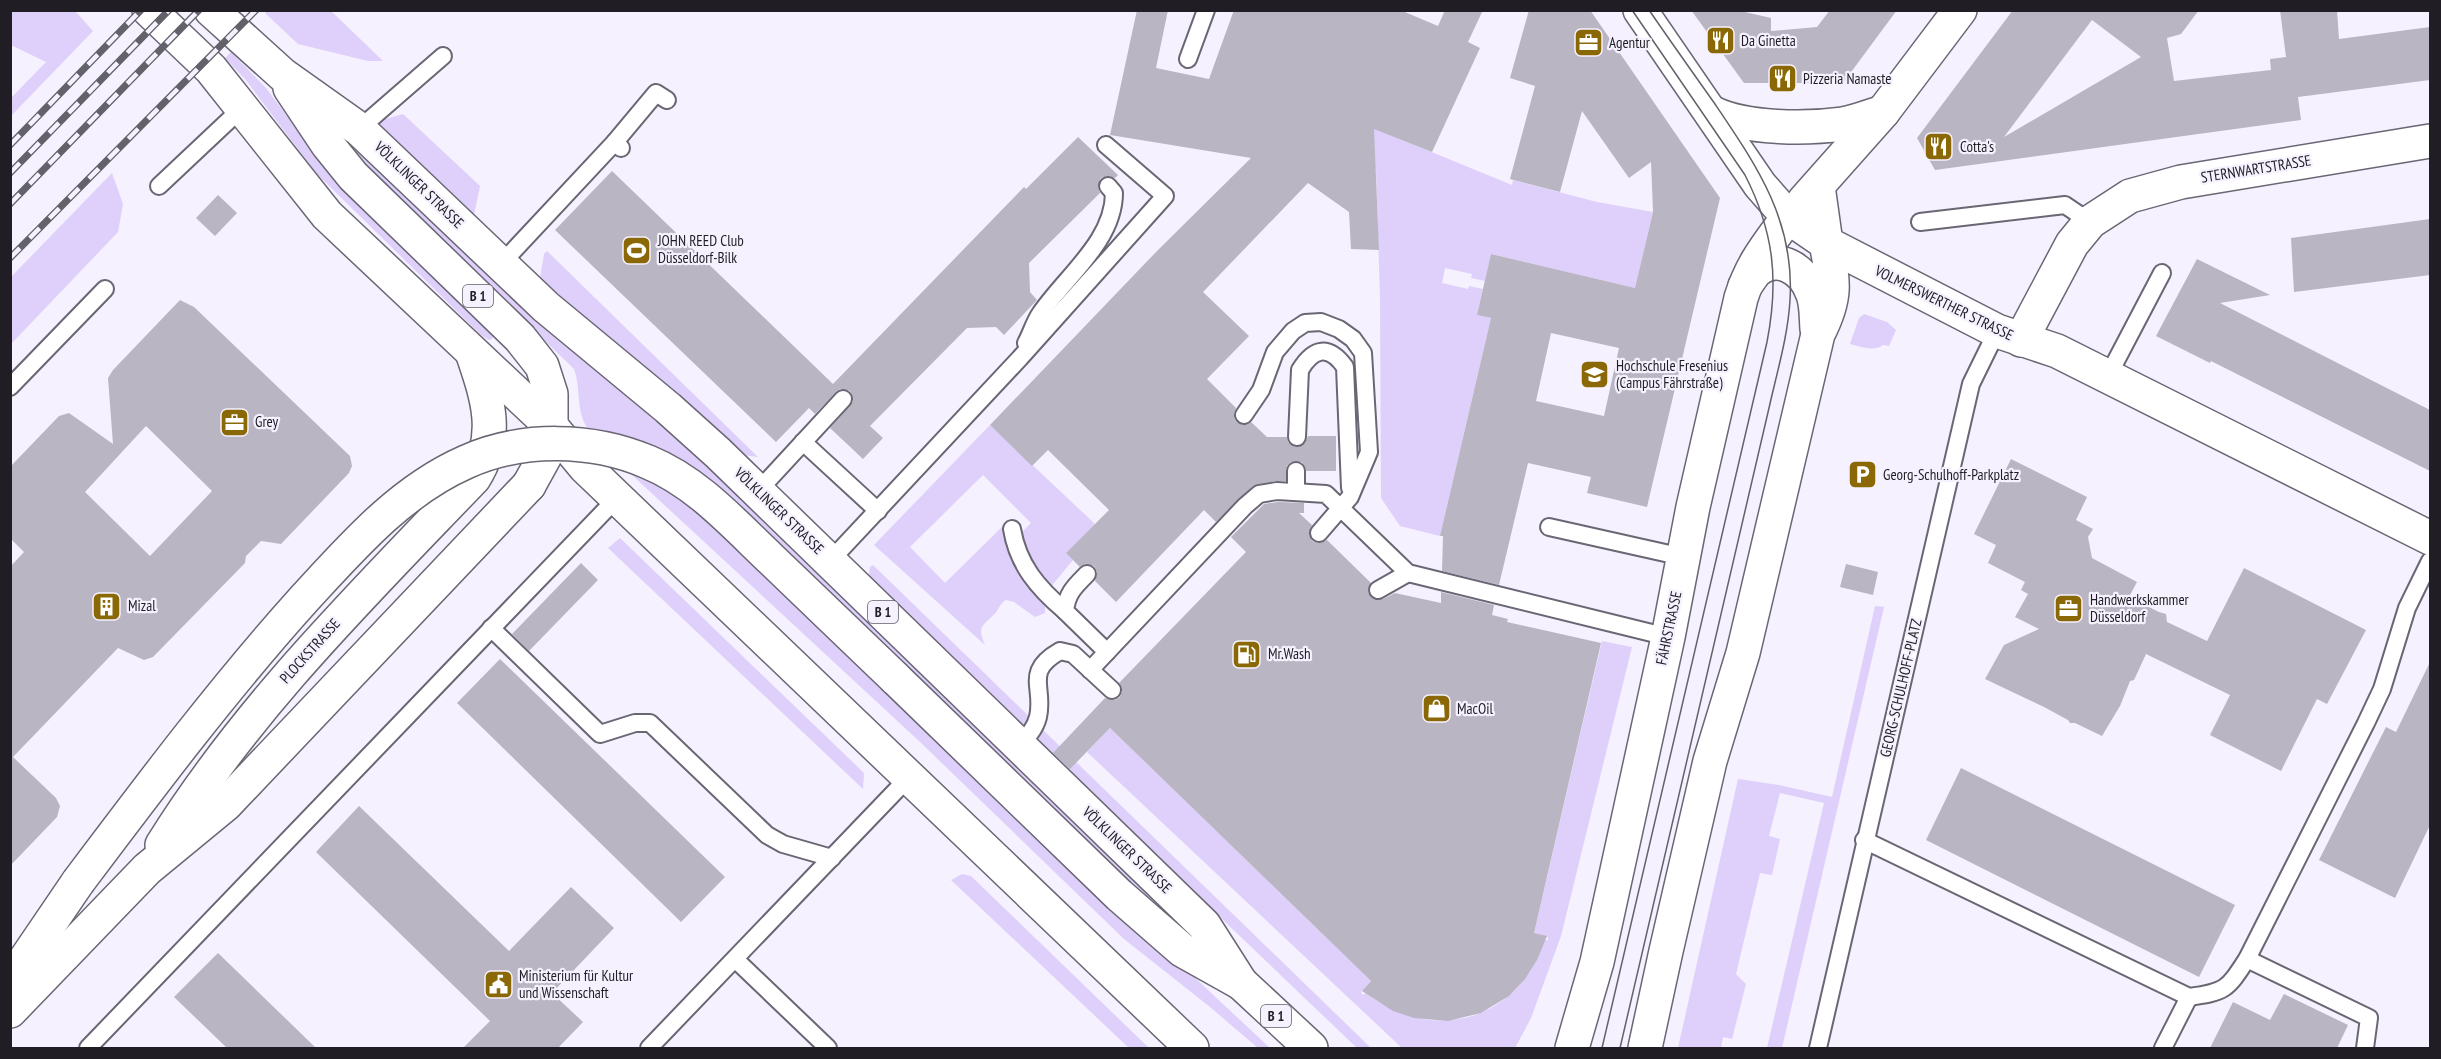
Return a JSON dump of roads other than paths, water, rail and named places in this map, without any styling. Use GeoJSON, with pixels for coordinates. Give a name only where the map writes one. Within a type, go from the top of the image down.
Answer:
{"type":"FeatureCollection","features":[{"type":"Feature","properties":{"kind":"main road"},"geometry":{"type":"LineString","coordinates":[[149,10],[211,69],[327,215],[551,426],[585,467],[1192,1048]]}},
{"type":"Feature","properties":{"kind":"main road","name":"VÖLKLINGER STRASSE"},"geometry":{"type":"LineString","coordinates":[[211,10],[283,75],[359,129],[546,308],[668,408],[758,491],[1204,925],[1241,983],[1311,1048]]}},
{"type":"Feature","properties":{"kind":"main road","name":"VOLMERSWERTHER STRASSE"},"geometry":{"type":"LineString","coordinates":[[1641,10],[1760,184],[1788,218],[1826,243],[2009,336],[2057,351],[2430,538]]}},
{"type":"Feature","properties":{"kind":"main road","name":"FÄHRSTRASSE"},"geometry":{"type":"LineString","coordinates":[[1572,1048],[1597,962],[1668,637],[1693,507],[1744,287],[1760,253],[1788,218],[1883,112],[1960,10]]}},
{"type":"Feature","properties":{"kind":"main road","name":"B 1"},"geometry":{"type":"LineString","coordinates":[[283,75],[328,145],[353,176],[520,338],[542,366],[551,394],[551,426],[545,456],[529,485]]}},
{"type":"Feature","properties":{"kind":"main road"},"geometry":{"type":"LineString","coordinates":[[1713,113],[1725,119],[1792,126],[1843,124],[1883,112]]}},
{"type":"Feature","properties":{"kind":"main road","name":"STERNWARTSTRASSE"},"geometry":{"type":"LineString","coordinates":[[2009,336],[2072,244],[2090,222],[2130,196],[2171,184],[2430,141]]}},
{"type":"Feature","properties":{"kind":"main road"},"geometry":{"type":"LineString","coordinates":[[1645,1048],[1710,761],[1743,653],[1818,334],[1830,309],[1833,278],[1818,186]]}},
{"type":"Feature","properties":{"kind":"main road"},"geometry":{"type":"LineString","coordinates":[[1744,287],[1756,271],[1768,264],[1781,263],[1794,267],[1804,276],[1813,293],[1818,334]]}},
{"type":"Feature","properties":{"kind":"main road","name":"PLOCKSTRASSE"},"geometry":{"type":"LineString","coordinates":[[147,869],[192,796],[253,717],[326,632],[474,478],[484,462],[489,447],[490,420],[486,391],[472,352]]}},
{"type":"Feature","properties":{"kind":"main road"},"geometry":{"type":"LineString","coordinates":[[10,982],[78,882],[177,749],[258,651],[340,560],[392,510],[432,480],[467,461],[501,450],[539,445],[577,444],[613,451],[648,462],[686,483],[722,513],[1128,903],[1182,950],[1241,983]]}},
{"type":"Feature","properties":{"kind":"main road"},"geometry":{"type":"LineString","coordinates":[[529,485],[561,472],[585,467]]}},
{"type":"Feature","properties":{"kind":"main road","name":"PLOCKSTRASSE"},"geometry":{"type":"LineString","coordinates":[[10,1011],[147,869],[226,804],[529,485]]}},
{"type":"Feature","properties":{"kind":"lane"},"geometry":{"type":"LineString","coordinates":[[1188,59],[1206,10]]}},
{"type":"Feature","properties":{"kind":"lane"},"geometry":{"type":"LineString","coordinates":[[359,129],[443,56]]}},
{"type":"Feature","properties":{"kind":"lane"},"geometry":{"type":"LineString","coordinates":[[501,264],[618,145],[656,93],[667,100]]}},
{"type":"Feature","properties":{"kind":"lane"},"geometry":{"type":"LineString","coordinates":[[159,186],[243,107]]}},
{"type":"Feature","properties":{"kind":"lane"},"geometry":{"type":"LineString","coordinates":[[830,561],[1020,358],[1165,196],[1106,145]]}},
{"type":"Feature","properties":{"kind":"lane"},"geometry":{"type":"LineString","coordinates":[[1020,358],[1039,315],[1090,250],[1112,216],[1114,193],[1108,186]]}},
{"type":"Feature","properties":{"kind":"lane"},"geometry":{"type":"LineString","coordinates":[[1920,222],[2065,205],[2090,222]]}},
{"type":"Feature","properties":{"kind":"lane"},"geometry":{"type":"LineString","coordinates":[[2108,376],[2162,273]]}},
{"type":"Feature","properties":{"kind":"lane"},"geometry":{"type":"LineString","coordinates":[[10,387],[105,289]]}},
{"type":"Feature","properties":{"kind":"lane"},"geometry":{"type":"LineString","coordinates":[[1244,415],[1258,396],[1267,378],[1275,352],[1305,323],[1321,322],[1339,329],[1353,339],[1363,353],[1369,452],[1345,502],[1319,533]]}},
{"type":"Feature","properties":{"kind":"lane","name":"GEORG-SCHULHOFF-PLATZ"},"geometry":{"type":"LineString","coordinates":[[1818,1048],[1864,840],[1889,743],[1971,384],[2009,336]]}},
{"type":"Feature","properties":{"kind":"lane"},"geometry":{"type":"LineString","coordinates":[[1297,437],[1300,370],[1305,361],[1316,352],[1326,351],[1337,356],[1345,367],[1350,453],[1345,502]]}},
{"type":"Feature","properties":{"kind":"lane"},"geometry":{"type":"LineString","coordinates":[[758,491],[843,399]]}},
{"type":"Feature","properties":{"kind":"lane"},"geometry":{"type":"LineString","coordinates":[[803,442],[878,511]]}},
{"type":"Feature","properties":{"kind":"lane"},"geometry":{"type":"LineString","coordinates":[[1296,471],[1296,492]]}},
{"type":"Feature","properties":{"kind":"lane"},"geometry":{"type":"LineString","coordinates":[[1090,670],[1259,494],[1277,490],[1326,494],[1345,502],[1408,573],[1668,637]]}},
{"type":"Feature","properties":{"kind":"lane"},"geometry":{"type":"LineString","coordinates":[[88,1048],[617,498]]}},
{"type":"Feature","properties":{"kind":"lane"},"geometry":{"type":"LineString","coordinates":[[1549,527],[1683,557]]}},
{"type":"Feature","properties":{"kind":"lane"},"geometry":{"type":"LineString","coordinates":[[1012,529],[1018,551],[1032,580],[1107,652]]}},
{"type":"Feature","properties":{"kind":"lane"},"geometry":{"type":"LineString","coordinates":[[1864,840],[2189,997],[2221,992],[2247,958],[2378,698],[2407,608],[2430,561]]}},
{"type":"Feature","properties":{"kind":"lane"},"geometry":{"type":"LineString","coordinates":[[1378,590],[1408,573]]}},
{"type":"Feature","properties":{"kind":"lane"},"geometry":{"type":"LineString","coordinates":[[1065,611],[1066,600],[1071,590],[1087,574]]}},
{"type":"Feature","properties":{"kind":"lane"},"geometry":{"type":"LineString","coordinates":[[491,628],[600,734],[635,723],[650,723],[767,835],[783,844],[832,858]]}},
{"type":"Feature","properties":{"kind":"lane"},"geometry":{"type":"LineString","coordinates":[[1019,745],[1033,730],[1038,715],[1039,670],[1048,658],[1060,651],[1073,654],[1112,690]]}},
{"type":"Feature","properties":{"kind":"lane"},"geometry":{"type":"LineString","coordinates":[[649,1048],[910,776]]}},
{"type":"Feature","properties":{"kind":"lane"},"geometry":{"type":"LineString","coordinates":[[2247,958],[2369,1018],[2365,1048]]}},
{"type":"Feature","properties":{"kind":"lane"},"geometry":{"type":"LineString","coordinates":[[735,959],[828,1048]]}},
{"type":"Feature","properties":{"kind":"lane"},"geometry":{"type":"LineString","coordinates":[[2163,1048],[2189,997]]}},
{"type":"Feature","properties":{"kind":"tram line"},"geometry":{"type":"LineString","coordinates":[[1602,1048],[1767,342],[1773,298],[1768,237],[1755,196],[1745,175],[1632,10]]}},
{"type":"Feature","properties":{"kind":"tram line"},"geometry":{"type":"LineString","coordinates":[[1620,1048],[1782,354],[1790,300],[1790,271],[1780,220],[1759,172],[1649,10]]}},
{"type":"Feature","properties":{"kind":"railway"},"geometry":{"type":"LineString","coordinates":[[10,145],[141,10]]}},
{"type":"Feature","properties":{"kind":"railway"},"geometry":{"type":"LineString","coordinates":[[10,173],[169,10]]}},
{"type":"Feature","properties":{"kind":"railway"},"geometry":{"type":"LineString","coordinates":[[10,204],[199,10]]}},
{"type":"Feature","properties":{"kind":"railway"},"geometry":{"type":"LineString","coordinates":[[10,258],[256,10]]}},
{"type":"Feature","properties":{"kind":"place","name":"Da Ginetta"},"geometry":{"type":"Point","coordinates":[1720,41]}},
{"type":"Feature","properties":{"kind":"place","name":"Agentur"},"geometry":{"type":"Point","coordinates":[1588,43]}},
{"type":"Feature","properties":{"kind":"place","name":"Pizzeria Namaste"},"geometry":{"type":"Point","coordinates":[1782,79]}},
{"type":"Feature","properties":{"kind":"place","name":"Cotta's"},"geometry":{"type":"Point","coordinates":[1939,147]}},
{"type":"Feature","properties":{"kind":"place","name":"JOHN REED Club Düsseldorf-Bilk"},"geometry":{"type":"Point","coordinates":[637,250]}},
{"type":"Feature","properties":{"kind":"place","name":"Hochschule Fresenius (Campus Fährstraße)"},"geometry":{"type":"Point","coordinates":[1595,375]}},
{"type":"Feature","properties":{"kind":"place","name":"Grey"},"geometry":{"type":"Point","coordinates":[234,422]}},
{"type":"Feature","properties":{"kind":"place","name":"Georg-Schulhoff-Parkplatz"},"geometry":{"type":"Point","coordinates":[1862,475]}},
{"type":"Feature","properties":{"kind":"place","name":"Mizal"},"geometry":{"type":"Point","coordinates":[107,606]}},
{"type":"Feature","properties":{"kind":"place","name":"Handwerkskammer Düsseldorf"},"geometry":{"type":"Point","coordinates":[2069,609]}},
{"type":"Feature","properties":{"kind":"place","name":"Mr.Wash"},"geometry":{"type":"Point","coordinates":[1247,654]}},
{"type":"Feature","properties":{"kind":"place","name":"MacOil"},"geometry":{"type":"Point","coordinates":[1436,709]}},
{"type":"Feature","properties":{"kind":"place","name":"Ministerium für Kultur und Wissenschaft"},"geometry":{"type":"Point","coordinates":[498,985]}}]}
